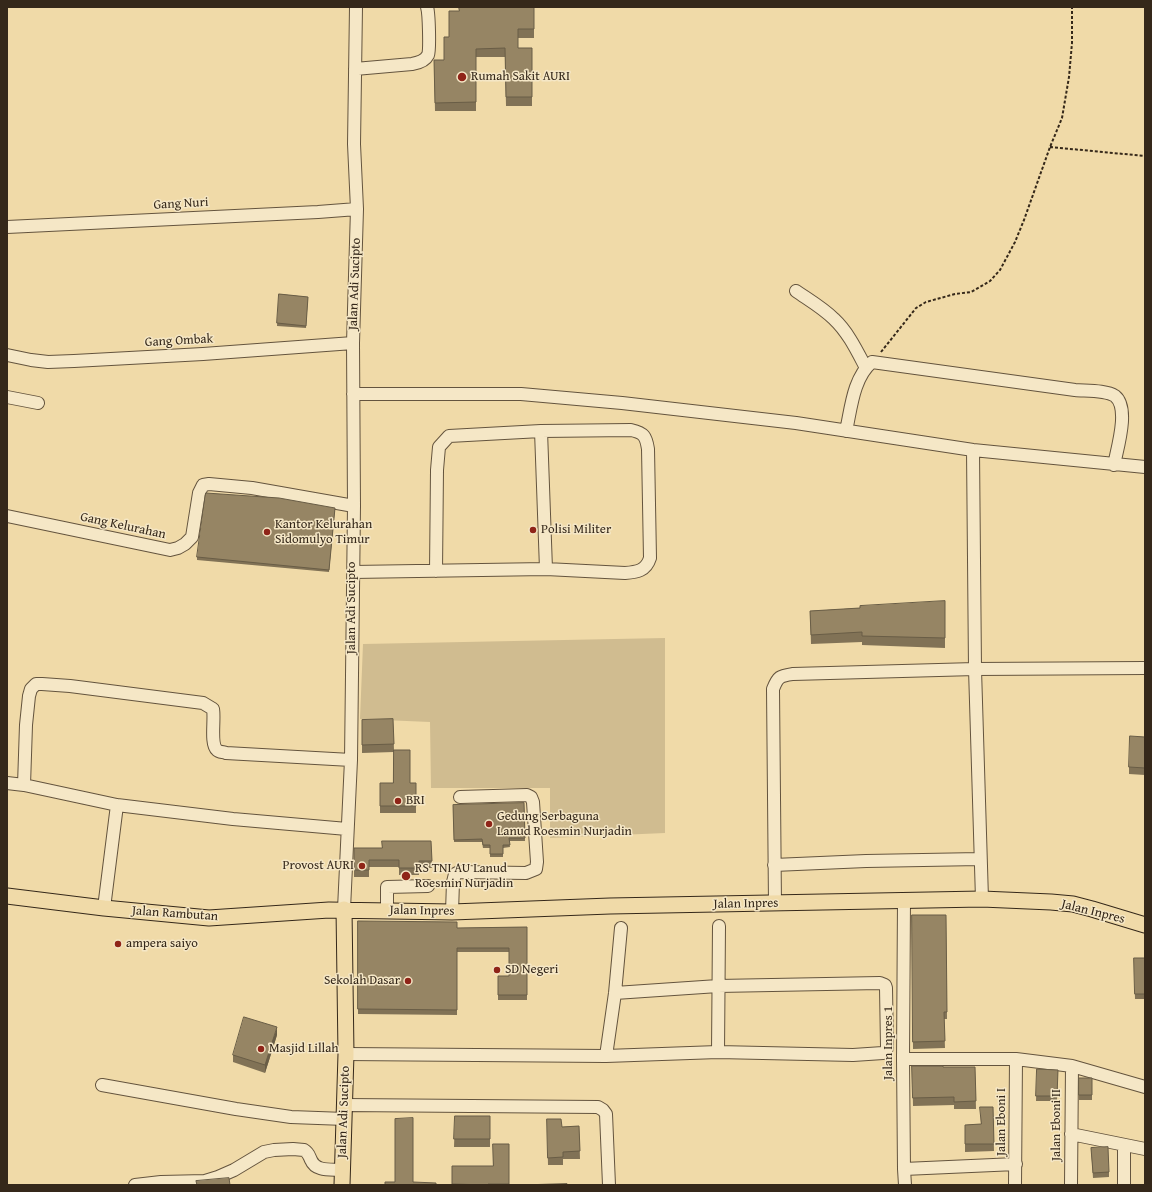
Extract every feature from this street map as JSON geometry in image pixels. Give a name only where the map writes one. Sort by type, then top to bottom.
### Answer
[{"type":"main road","name":"Jalan Rambutan","points":[[7,896],[104,908],[209,918],[344,909]]},
{"type":"main road","name":"Jalan Inpres","points":[[344,909],[452,912],[610,906],[982,899],[1073,904],[1145,926]]},
{"type":"main road","name":"Jalan Adi Sucipto","points":[[342,1185],[346,1054],[344,909]]},
{"type":"street","name":"Jalan Adi Sucipto","points":[[344,909],[351,760],[354,506],[353,344],[357,209],[354,144],[356,7]]},
{"type":"street","points":[[355,69],[412,64],[425,59],[429,54],[429,21],[427,7]]},
{"type":"street","name":"Gang Nuri","points":[[7,227],[357,209]]},
{"type":"street","points":[[796,291],[833,318],[842,327],[869,365],[1075,390],[1104,392],[1114,396],[1120,402],[1122,413],[1122,426],[1114,465]]},
{"type":"street","name":"Gang Ombak","points":[[7,355],[48,362],[204,354],[353,344]]},
{"type":"street","points":[[846,431],[855,390],[869,365]]},
{"type":"street","points":[[353,394],[520,394],[622,403],[782,421],[973,450],[1145,467]]},
{"type":"street","points":[[7,397],[38,403]]},
{"type":"street","points":[[353,572],[436,571],[546,569],[625,573],[638,572],[648,564],[650,558],[648,449],[647,440],[644,434],[631,430],[541,431],[449,436],[439,447],[437,470],[436,571]]},
{"type":"street","points":[[541,431],[546,569]]},
{"type":"street","points":[[973,450],[976,669],[982,899]]},
{"type":"street","name":"Gang Kelurahan","points":[[7,516],[170,550],[185,544],[192,537],[199,493],[204,485],[209,484],[252,488],[354,506]]},
{"type":"street","points":[[775,904],[773,689],[776,679],[793,674],[976,669],[1145,668]]},
{"type":"street","points":[[24,785],[26,725],[29,696],[31,689],[36,684],[70,686],[204,703],[212,709],[214,714],[213,743],[217,751],[226,753],[351,760]]},
{"type":"street","points":[[7,783],[24,785],[117,805],[233,819],[347,829]]},
{"type":"street","points":[[452,912],[453,882],[455,874],[459,872],[526,873],[536,869],[537,862],[533,802],[531,798],[527,795],[460,797]]},
{"type":"street","points":[[104,908],[117,805]]},
{"type":"street","points":[[774,865],[866,861],[980,859]]},
{"type":"street","points":[[387,910],[387,887],[428,886]]},
{"type":"street","name":"Jalan Inpres 1","points":[[904,900],[902,1059],[905,1185]]},
{"type":"street","points":[[718,1052],[719,926]]},
{"type":"street","points":[[606,1056],[615,993],[621,928]]},
{"type":"street","points":[[346,1054],[606,1056],[718,1052],[853,1055],[883,1053],[886,1051],[887,1047],[886,988],[884,985],[880,984],[718,986],[615,993]]},
{"type":"street","points":[[902,1059],[1016,1059],[1072,1066],[1145,1086]]},
{"type":"street","name":"Jalan Eboni I","points":[[1015,1185],[1016,1059]]},
{"type":"street","name":"Jalan Eboni II","points":[[1071,1185],[1072,1066]]},
{"type":"street","points":[[102,1085],[236,1109],[292,1117],[345,1112],[598,1106],[606,1114],[609,1185]]},
{"type":"street","points":[[1071,1134],[1145,1149]]},
{"type":"street","points":[[1124,1145],[1124,1185]]},
{"type":"street","points":[[135,1185],[161,1182],[205,1181],[234,1170],[264,1152],[293,1148],[307,1151],[316,1167],[321,1169],[342,1170]]},
{"type":"street","points":[[904,1170],[1016,1164]]},
{"type":"path","points":[[869,365],[916,308],[926,302],[955,294],[971,292],[990,281],[1000,270],[1015,242],[1024,220],[1062,118],[1070,77],[1072,7]]},
{"type":"path","points":[[1050,147],[1145,156]]},
{"type":"shaded area","points":[[665,638],[665,833],[550,838],[550,788],[431,788],[430,722],[360,719],[363,644]]},
{"type":"building","points":[[459,7],[534,7],[534,29],[518,29],[518,48],[532,48],[532,97],[506,97],[505,48],[476,49],[476,102],[435,103],[434,60],[444,60],[444,37],[449,37],[449,11],[459,11]]},
{"type":"building","points":[[279,294],[308,297],[306,326],[277,323]]},
{"type":"building","name":"Kantor Kelurahan Sidomulyo Timur","points":[[206,493],[279,498],[335,508],[329,570],[197,557]]},
{"type":"building","points":[[945,601],[945,638],[862,636],[862,632],[811,635],[810,611],[860,608],[860,606]]},
{"type":"building","points":[[393,719],[394,744],[362,745],[362,720]]},
{"type":"building","points":[[1130,736],[1145,737],[1145,768],[1129,767]]},
{"type":"building","points":[[394,750],[410,750],[410,783],[416,783],[416,806],[380,806],[380,783],[393,783]]},
{"type":"building","name":"Gedung Serbaguna Lanud Roesmin Nurjadin","points":[[524,803],[525,838],[509,838],[510,845],[503,845],[503,854],[490,854],[490,845],[483,845],[482,839],[454,840],[453,805]]},
{"type":"building","points":[[382,841],[431,841],[432,861],[419,861],[419,868],[399,868],[399,860],[369,860],[369,870],[354,870],[354,848],[382,848]]},
{"type":"building","points":[[912,915],[946,915],[947,1012],[944,1012],[945,1041],[913,1042]]},
{"type":"building","name":"Sekolah Dasar","points":[[358,921],[457,922],[457,928],[527,927],[527,995],[498,995],[498,976],[509,976],[509,948],[457,948],[457,1010],[358,1009]]},
{"type":"building","points":[[1134,958],[1145,958],[1145,994],[1135,994]]},
{"type":"building","points":[[244,1017],[277,1027],[265,1065],[233,1055]]},
{"type":"building","points":[[912,1066],[975,1067],[976,1101],[954,1102],[954,1097],[913,1098]]},
{"type":"building","points":[[1037,1069],[1058,1070],[1057,1096],[1036,1096]]},
{"type":"building","points":[[1079,1078],[1092,1078],[1092,1095],[1079,1095]]},
{"type":"building","points":[[980,1107],[993,1107],[994,1144],[965,1144],[965,1125],[981,1124]]},
{"type":"building","points":[[455,1116],[490,1116],[490,1139],[454,1139]]},
{"type":"building","points":[[413,1118],[413,1182],[436,1183],[436,1185],[385,1185],[385,1182],[395,1182],[395,1119]]},
{"type":"building","points":[[547,1119],[561,1119],[562,1127],[579,1126],[580,1151],[563,1152],[563,1157],[548,1158]]},
{"type":"building","points":[[493,1144],[509,1144],[509,1184],[452,1184],[452,1166],[493,1166]]},
{"type":"building","points":[[1108,1147],[1109,1172],[1093,1173],[1091,1148]]},
{"type":"building","points":[[229,1178],[230,1185],[197,1185],[196,1181]]},
{"type":"building","points":[[567,1184],[567,1185],[522,1185]]},
{"type":"place","name":"Rumah Sakit AURI","points":[[462,77]]},
{"type":"place","name":"Polisi Militer","points":[[533,530]]},
{"type":"place","name":"Kantor Kelurahan Sidomulyo Timur","points":[[267,532]]},
{"type":"place","name":"BRI","points":[[398,801]]},
{"type":"place","name":"Gedung Serbaguna Lanud Roesmin Nurjadin","points":[[489,824]]},
{"type":"place","name":"Provost AURI","points":[[362,866]]},
{"type":"place","name":"RS TNI AU Lanud Roesmin Nurjadin","points":[[406,876]]},
{"type":"place","name":"ampera saiyo","points":[[118,944]]},
{"type":"place","name":"SD Negeri","points":[[497,970]]},
{"type":"place","name":"Sekolah Dasar","points":[[408,981]]},
{"type":"place","name":"Masjid Lillah","points":[[261,1049]]}]
